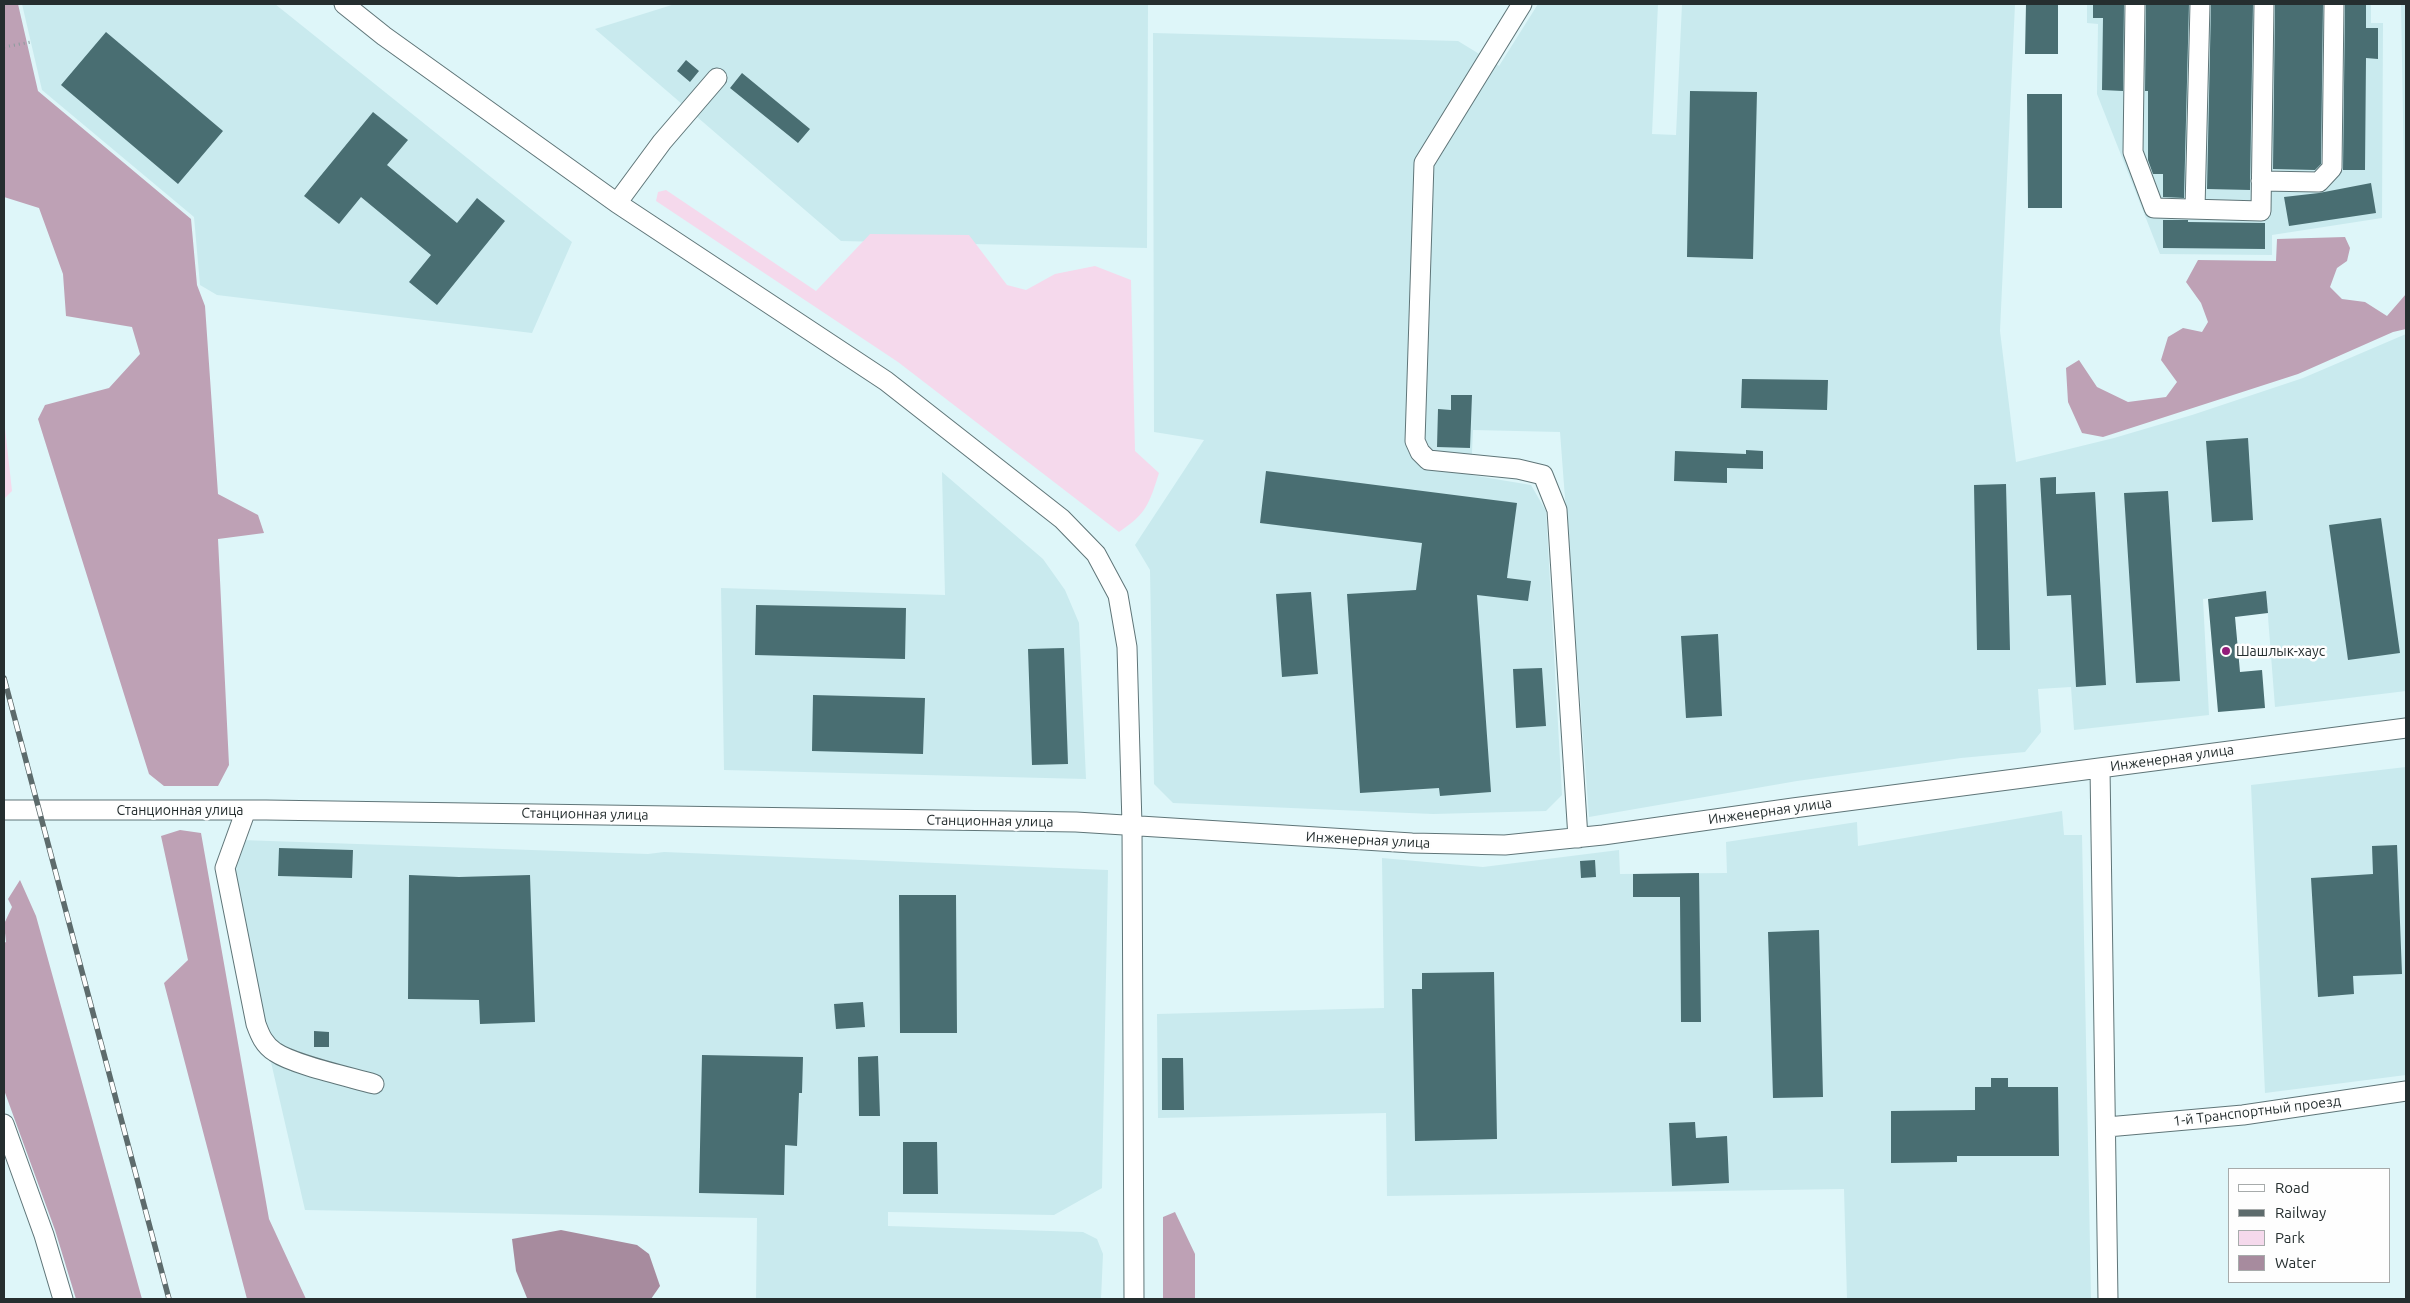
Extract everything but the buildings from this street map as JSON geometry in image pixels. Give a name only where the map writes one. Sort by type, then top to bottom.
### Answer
[{"type":"street","points":[[344,4],[384,36],[617,203],[886,381],[1062,519],[1096,554],[1118,595],[1127,647],[1132,826],[1134,1299]]},
{"type":"street","points":[[1522,4],[1424,163],[1415,441],[1420,452],[1428,460],[1518,469],[1543,475],[1557,510],[1578,838]]},
{"type":"street","points":[[2135,4],[2133,152],[2154,208],[2261,211],[2264,4]]},
{"type":"street","points":[[2195,209],[2200,4]]},
{"type":"street","points":[[2262,181],[2319,182],[2332,168],[2334,4]]},
{"type":"street","points":[[617,203],[662,142],[717,78]]},
{"type":"street","name":"Инженерная улица","points":[[1132,826],[1412,843],[1505,845],[1578,838],[2406,728]]},
{"type":"street","points":[[2100,768],[2107,1127],[2108,1299]]},
{"type":"street","name":"Станционная улица","points":[[4,810],[246,810],[702,816],[1076,822],[1132,826]]},
{"type":"street","points":[[246,810],[225,868],[256,1024],[263,1040],[275,1052],[293,1060],[374,1084]]},
{"type":"street","name":"1-й Транспортный проезд","points":[[2107,1127],[2243,1115],[2406,1091]]},
{"type":"street","points":[[4,1124],[44,1235],[63,1299]]},
{"type":"path","points":[[4,47],[31,42]]},
{"type":"shaded area","points":[[4,4],[18,4],[38,91],[191,219],[197,285],[205,306],[218,494],[258,515],[264,533],[218,539],[229,765],[218,786],[164,786],[149,774],[38,419],[45,405],[109,388],[140,354],[132,327],[66,316],[63,274],[39,208],[4,197]]},
{"type":"shaded area","points":[[22,4],[275,4],[572,242],[532,333],[217,295],[200,285],[194,217],[42,90]]},
{"type":"shaded area","points":[[675,4],[1148,4],[1147,248],[841,241],[595,29]]},
{"type":"shaded area","points":[[1538,4],[1658,4],[1652,134],[1676,135],[1682,4],[2015,4],[2000,331],[2016,462],[2114,438],[2192,415],[2303,378],[2406,334],[2406,691],[2275,707],[2266,591],[2203,599],[2209,715],[2074,730],[2071,687],[2038,689],[2041,732],[2025,752],[1961,758],[1797,781],[1589,817],[1560,432],[1473,430],[1471,475],[1531,485],[1546,511],[1562,795],[1546,811],[1433,814],[1173,803],[1154,784],[1150,570],[1135,545],[1204,440],[1154,432],[1153,33],[1458,41],[1499,66]]},
{"type":"shaded area","points":[[2087,4],[2371,4],[2371,23],[2383,23],[2382,218],[2272,235],[2272,255],[2160,254],[2097,94],[2098,24],[2087,23]]},
{"type":"shaded area","points":[[2401,4],[2406,4],[2405,227]]},
{"type":"shaded area","points":[[2345,237],[2350,248],[2347,261],[2337,268],[2330,287],[2342,299],[2365,302],[2387,316],[2406,294],[2406,329],[2393,332],[2298,374],[2103,437],[2082,433],[2068,402],[2066,368],[2079,360],[2097,387],[2128,402],[2166,397],[2177,382],[2161,360],[2168,337],[2183,328],[2202,332],[2208,322],[2201,303],[2186,282],[2198,260],[2276,261],[2277,239]]},
{"type":"shaded area","points":[[942,472],[1043,559],[1065,590],[1079,623],[1086,779],[724,770],[721,588],[945,595]]},
{"type":"shaded area","points":[[2406,767],[2406,1075],[2265,1093],[2251,785]]},
{"type":"shaded area","points":[[2062,811],[2064,835],[2082,835],[2091,1299],[1847,1299],[1844,1189],[1387,1196],[1386,1113],[1158,1118],[1157,1014],[1384,1008],[1382,858],[1483,867],[1619,850],[1620,874],[1727,873],[1726,842],[1857,822],[1858,846]]},
{"type":"shaded area","points":[[180,830],[201,833],[269,1219],[306,1299],[247,1299],[164,983],[188,960],[161,836]]},
{"type":"shaded area","points":[[241,840],[648,854],[664,852],[1108,870],[1102,1188],[1054,1215],[888,1212],[888,1226],[1083,1232],[1097,1239],[1103,1254],[1101,1299],[756,1299],[757,1218],[305,1210],[262,1023],[232,867]]},
{"type":"shaded area","points":[[20,880],[36,916],[142,1299],[76,1299],[55,1230],[4,1090],[4,943],[6,942],[4,924],[12,907],[8,899]]},
{"type":"shaded area","points":[[1175,1212],[1195,1254],[1195,1299],[1163,1299],[1163,1217]]},
{"type":"green space","points":[[666,190],[816,291],[870,234],[969,235],[1007,285],[1026,290],[1055,274],[1095,266],[1131,280],[1135,451],[1159,473],[1146,507],[1136,519],[1119,532],[898,362],[656,201],[658,192]]},
{"type":"green space","points":[[4,419],[12,491],[4,499]]},
{"type":"water","points":[[561,1230],[637,1245],[649,1254],[660,1286],[651,1299],[527,1298],[516,1271],[512,1239]]},
{"type":"railway","points":[[4,678],[169,1299]]},
{"type":"place","name":"Шашлык-хаус","points":[[2226,651]]}]
